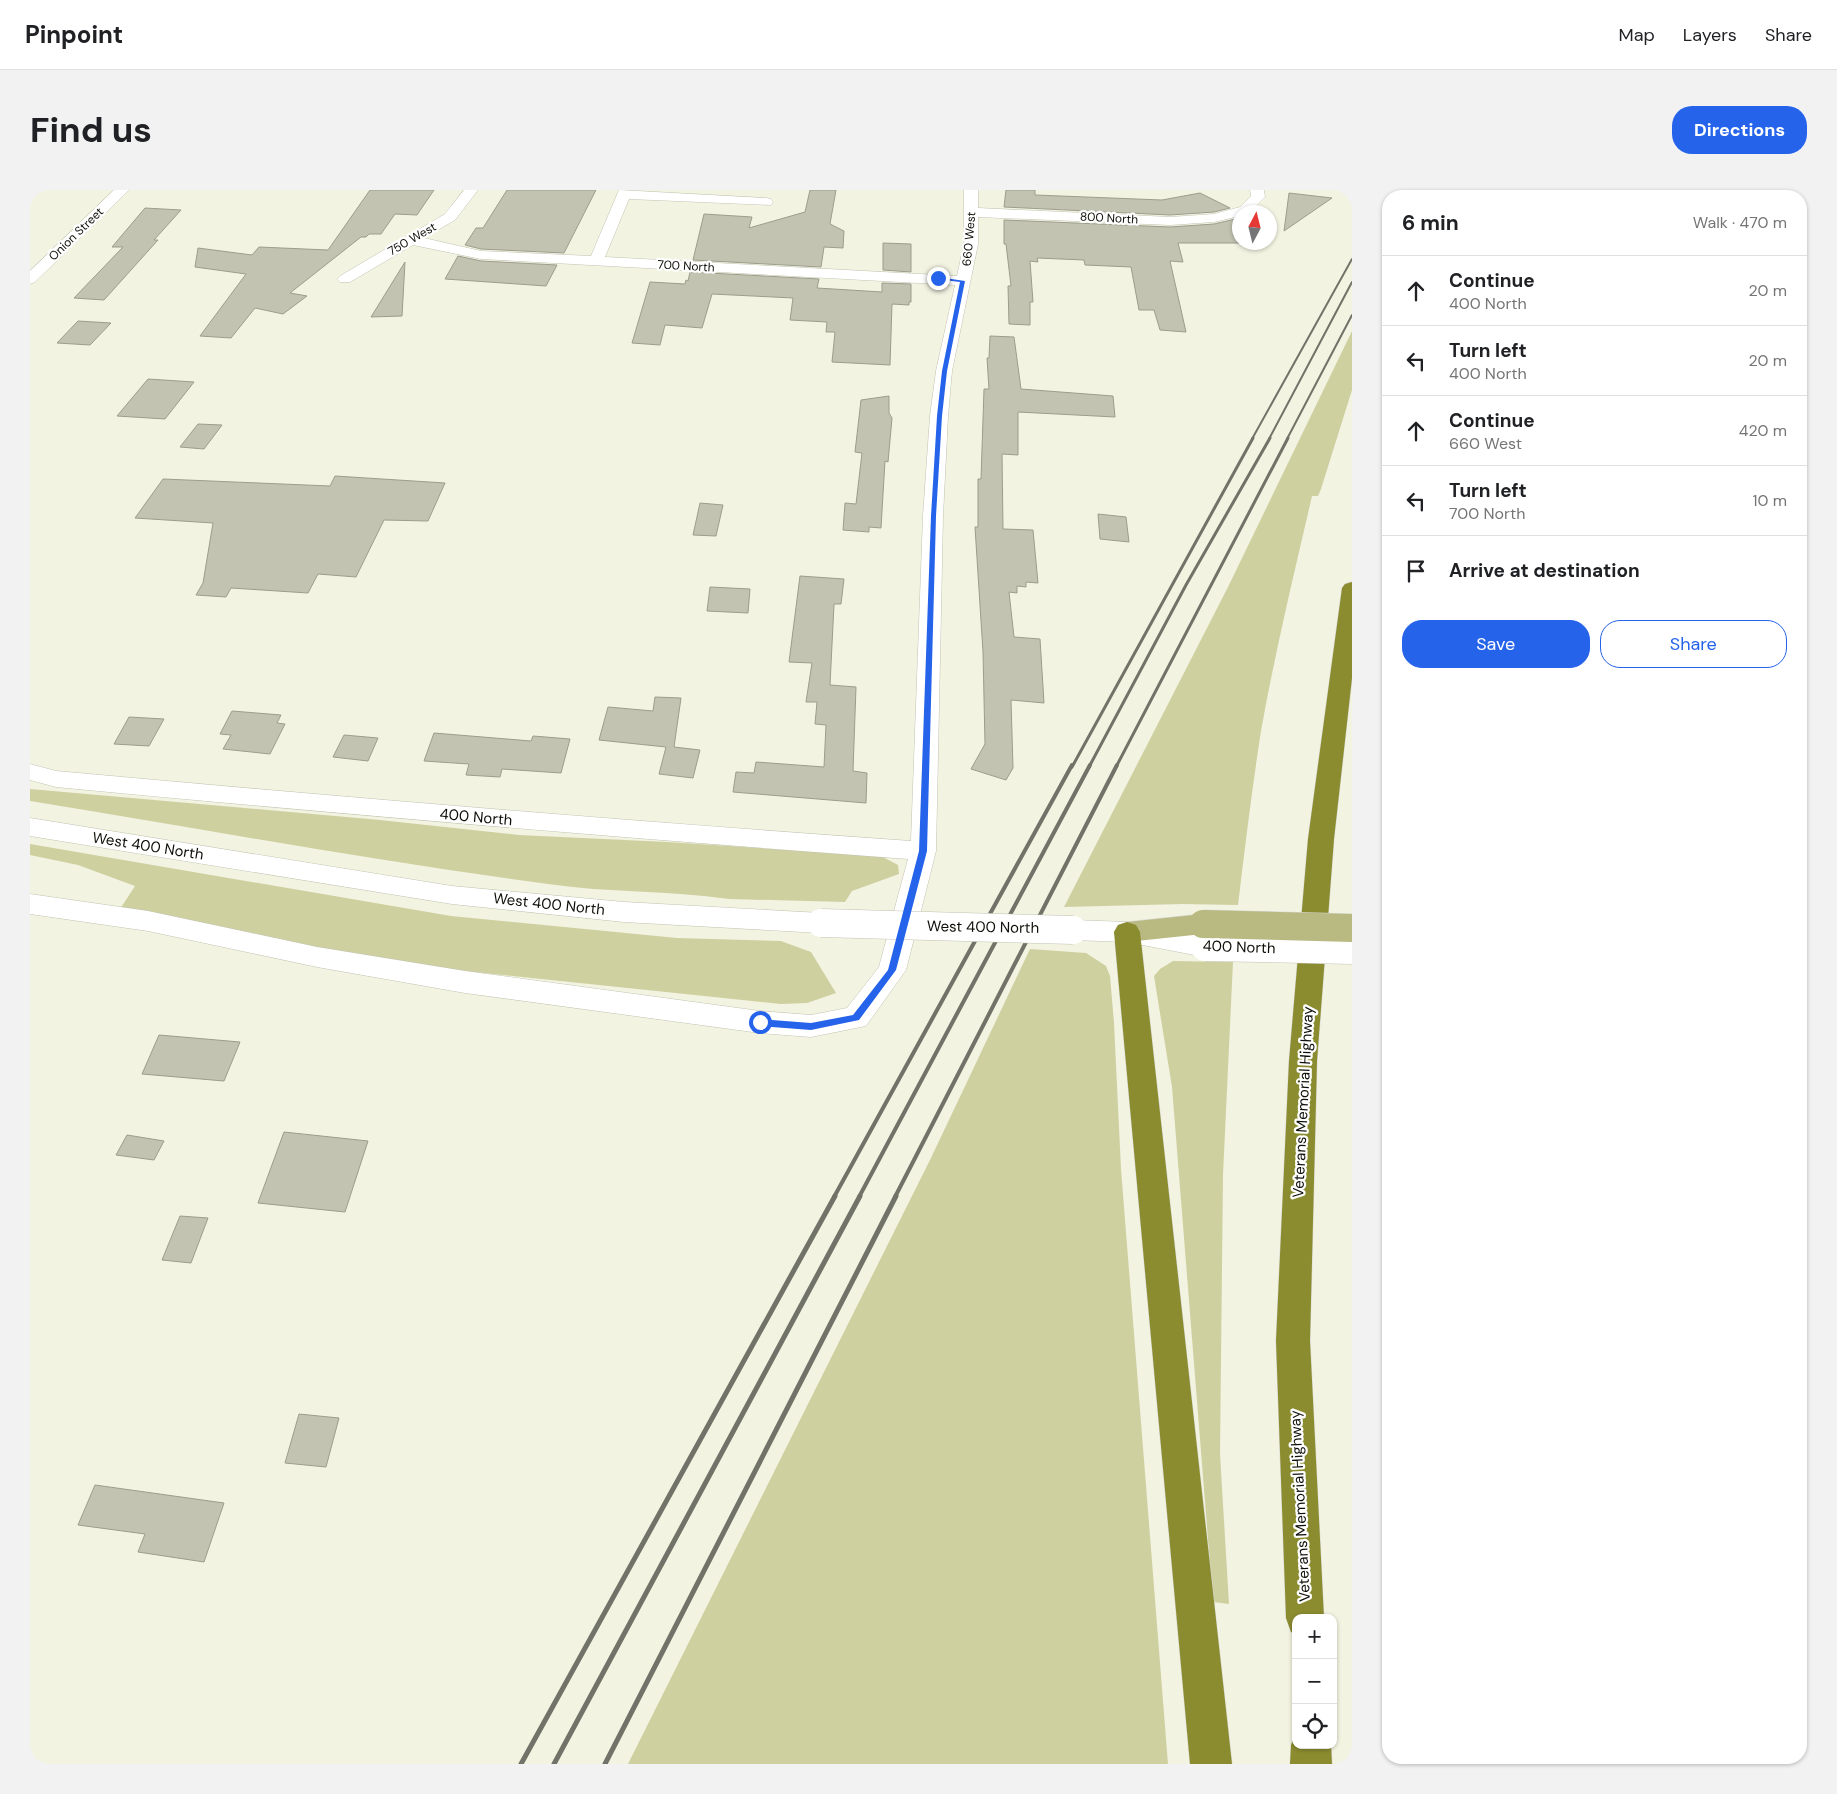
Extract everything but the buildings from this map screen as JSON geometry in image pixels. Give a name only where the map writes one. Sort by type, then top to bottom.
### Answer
[{"type":"highway","name":"Veterans Memorial Highway","points":[[1305,1614],[1293,1341],[1303,1061],[1321,839],[1352,588]]},
{"type":"highway","points":[[1127,932],[1210,1764]]},
{"type":"highway","points":[[1311,1749],[1311,1764]]},
{"type":"main road","name":"400 North","points":[[1204,935],[1352,928]]},
{"type":"street","name":"Onion Street","points":[[30,279],[122,190]]},
{"type":"street","name":"750 West","points":[[346,279],[450,217],[471,190]]},
{"type":"street","name":"660 West","points":[[30,904],[148,921],[317,957],[465,982],[760,1022],[811,1026],[856,1018],[892,970],[923,851],[933,535],[939,416],[944,371],[971,244],[971,190]]},
{"type":"street","name":"800 North","points":[[972,212],[1170,221],[1214,218],[1245,210],[1258,197],[1257,190]]},
{"type":"street","points":[[596,262],[625,192],[766,202]]},
{"type":"street","name":"700 North","points":[[411,240],[481,255],[963,281]]},
{"type":"street","name":"400 North","points":[[30,772],[56,779],[252,797],[570,825],[923,851]]},
{"type":"street","name":"West 400 North","points":[[30,826],[452,895],[624,912],[821,923],[1073,930]]},
{"type":"street","name":"400 North","points":[[1073,930],[1204,935],[1352,950]]},
{"type":"green space","points":[[1352,331],[1352,390],[1321,489],[1318,496],[1312,496],[1266,701],[1238,905],[1183,904],[1064,907],[1228,587]]},
{"type":"green space","points":[[30,789],[380,820],[519,835],[667,842],[881,856],[898,865],[899,874],[852,891],[845,902],[729,899],[684,894],[571,887],[353,855],[30,801]]},
{"type":"green space","points":[[30,844],[451,916],[677,938],[781,941],[811,952],[836,993],[807,1003],[781,1004],[427,967],[230,931],[120,909],[135,886],[78,865],[30,855]]},
{"type":"green space","points":[[1030,949],[1086,953],[1106,966],[1110,976],[1121,1169],[1168,1764],[628,1764],[930,1160]]},
{"type":"green space","points":[[1173,961],[1233,962],[1223,1175],[1220,1454],[1229,1604],[1213,1602],[1172,1087],[1154,976],[1160,969]]},
{"type":"railway","points":[[1252,439],[1352,259]]},
{"type":"railway","points":[[1269,439],[1352,282]]},
{"type":"railway","points":[[1287,439],[1352,315]]},
{"type":"railway","points":[[1072,767],[1253,438]]},
{"type":"railway","points":[[1089,767],[1186,585],[1270,438]]},
{"type":"railway","points":[[1116,767],[1288,438]]},
{"type":"railway","points":[[834,1197],[1072,765]]},
{"type":"railway","points":[[859,1197],[1090,765]]},
{"type":"railway","points":[[895,1197],[1117,765]]},
{"type":"railway","points":[[521,1764],[835,1196]]},
{"type":"railway","points":[[554,1764],[860,1196]]},
{"type":"railway","points":[[605,1764],[896,1196]]},
{"type":"route","points":[[760,1022],[811,1026],[856,1018],[892,970],[923,851],[933,516],[939,416],[944,371],[963,281],[938,278]]}]
